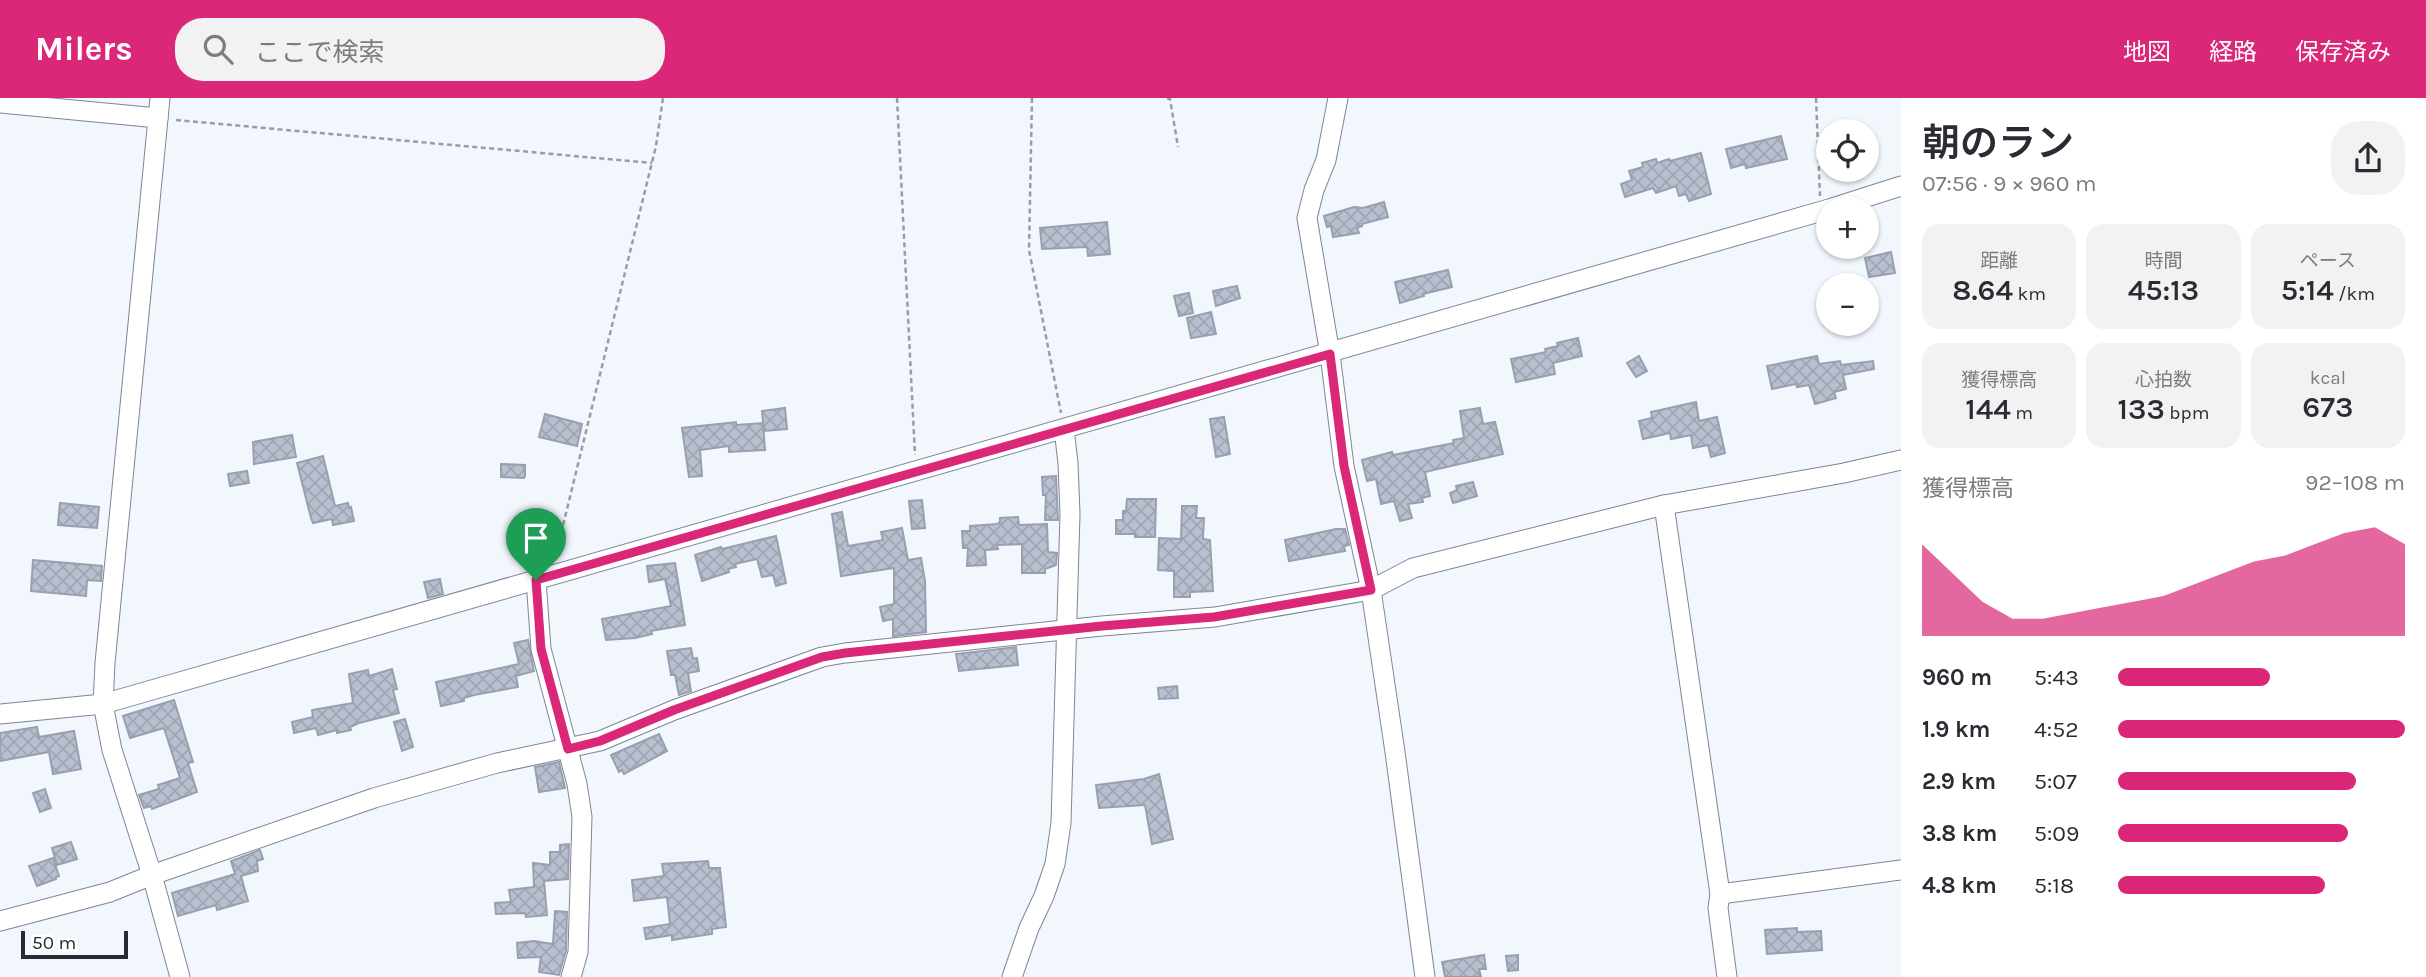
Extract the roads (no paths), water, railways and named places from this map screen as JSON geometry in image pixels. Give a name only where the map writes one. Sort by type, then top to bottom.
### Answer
[{"type":"street","points":[[160,98],[128,411],[103,705],[112,750],[152,875],[180,977]]},
{"type":"street","points":[[1338,98],[1326,160],[1307,218],[1330,354],[1344,466],[1371,590],[1425,977]]},
{"type":"street","points":[[0,103],[158,118]]},
{"type":"street","points":[[1872,196],[1901,187]]},
{"type":"street","points":[[0,714],[103,705],[1816,213]]},
{"type":"street","points":[[1012,977],[1029,928],[1044,896],[1059,843],[1064,774],[1070,514],[1064,429]]},
{"type":"street","points":[[0,921],[110,892],[374,798],[497,763],[600,741],[674,710],[822,657],[1214,617],[1371,590],[1413,568],[1664,505],[1844,473],[1901,460]]},
{"type":"street","points":[[1664,505],[1720,894],[1718,908],[1727,977]]},
{"type":"street","points":[[544,578],[541,649],[580,806],[582,848],[578,952],[571,977]]},
{"type":"street","points":[[1720,894],[1901,870]]}]
